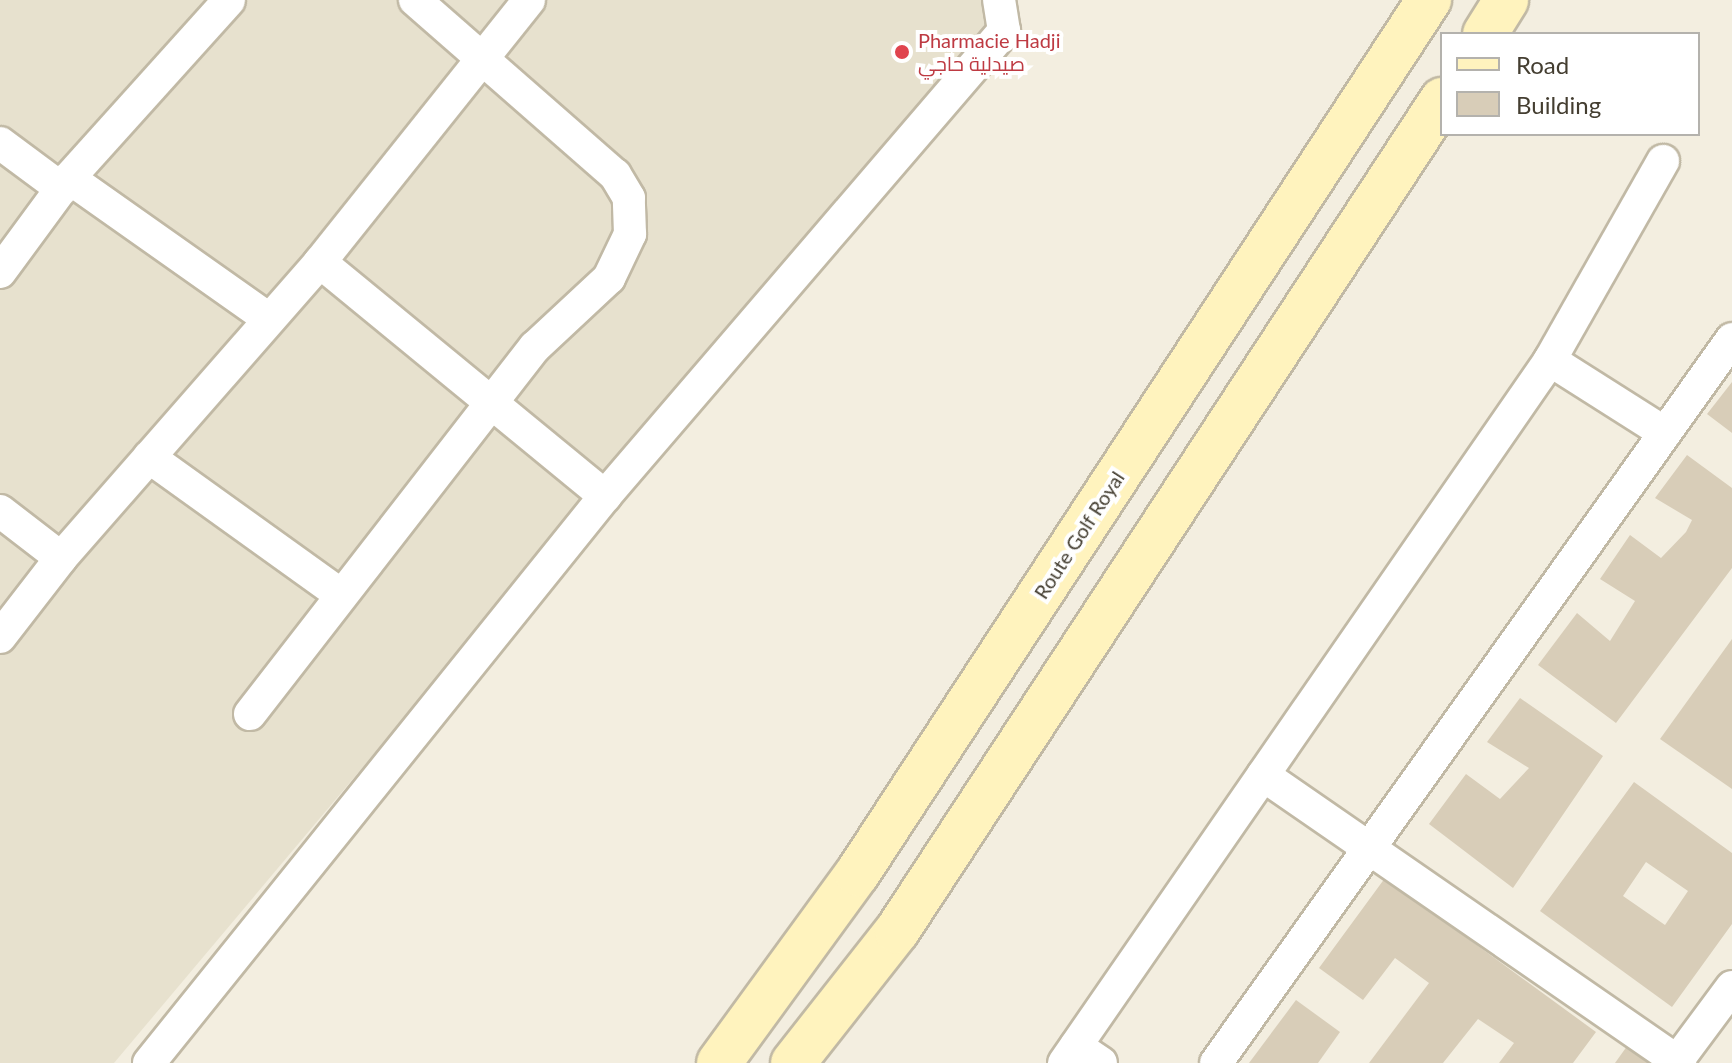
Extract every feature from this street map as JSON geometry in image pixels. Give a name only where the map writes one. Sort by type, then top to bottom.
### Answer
[{"type":"street","points":[[0,272],[66,184],[229,0]]},
{"type":"street","points":[[250,714],[495,403],[535,347],[609,278],[630,234],[629,198],[615,175],[415,0]]},
{"type":"street","points":[[0,637],[61,558],[320,262],[529,0]]},
{"type":"street","points":[[149,1063],[605,496],[1004,31],[999,0]]},
{"type":"street","name":"Route Golf Royal","points":[[719,1063],[857,874],[1429,0]]},
{"type":"street","points":[[1486,32],[1506,0]]},
{"type":"street","points":[[793,1063],[897,931],[1440,103]]},
{"type":"street","points":[[0,143],[269,319]]},
{"type":"street","points":[[1080,1057],[1263,775],[1550,360],[1663,161]]},
{"type":"street","points":[[320,262],[605,496]]},
{"type":"street","points":[[1216,1063],[1732,339]]},
{"type":"street","points":[[1550,360],[1665,433]]},
{"type":"street","points":[[149,457],[341,595]]},
{"type":"street","points":[[0,511],[61,558]]},
{"type":"street","points":[[1263,775],[1679,1062],[1732,987]]},
{"type":"shaded area","points":[[0,0],[1008,0],[114,1063],[0,1063]]},
{"type":"building","points":[[1732,382],[1732,433],[1707,414]]},
{"type":"building","points":[[1687,455],[1732,488],[1732,568],[1616,723],[1538,665],[1577,613],[1610,641],[1635,601],[1600,579],[1630,535],[1661,558],[1686,532],[1692,520],[1655,498]]},
{"type":"building","points":[[1732,639],[1732,789],[1660,739]]},
{"type":"building","points":[[1520,698],[1603,756],[1513,888],[1429,824],[1466,774],[1500,799],[1529,768],[1487,742]]},
{"type":"building","points":[[1634,782],[1732,853],[1732,924],[1672,1007],[1540,911]],"holes":[[[1646,862],[1688,891],[1665,925],[1623,896]]]},
{"type":"building","points":[[1385,878],[1596,1032],[1573,1063],[1499,1063],[1514,1043],[1478,1019],[1443,1063],[1369,1063],[1429,983],[1395,958],[1363,1000],[1319,968]]},
{"type":"building","points":[[1296,1000],[1340,1032],[1318,1063],[1249,1063]]},
{"type":"building","points":[[1630,1042],[1660,1063],[1615,1063]]},
{"type":"place","name":"Pharmacie Hadji صيدلية حاجي","points":[[902,52]]}]
